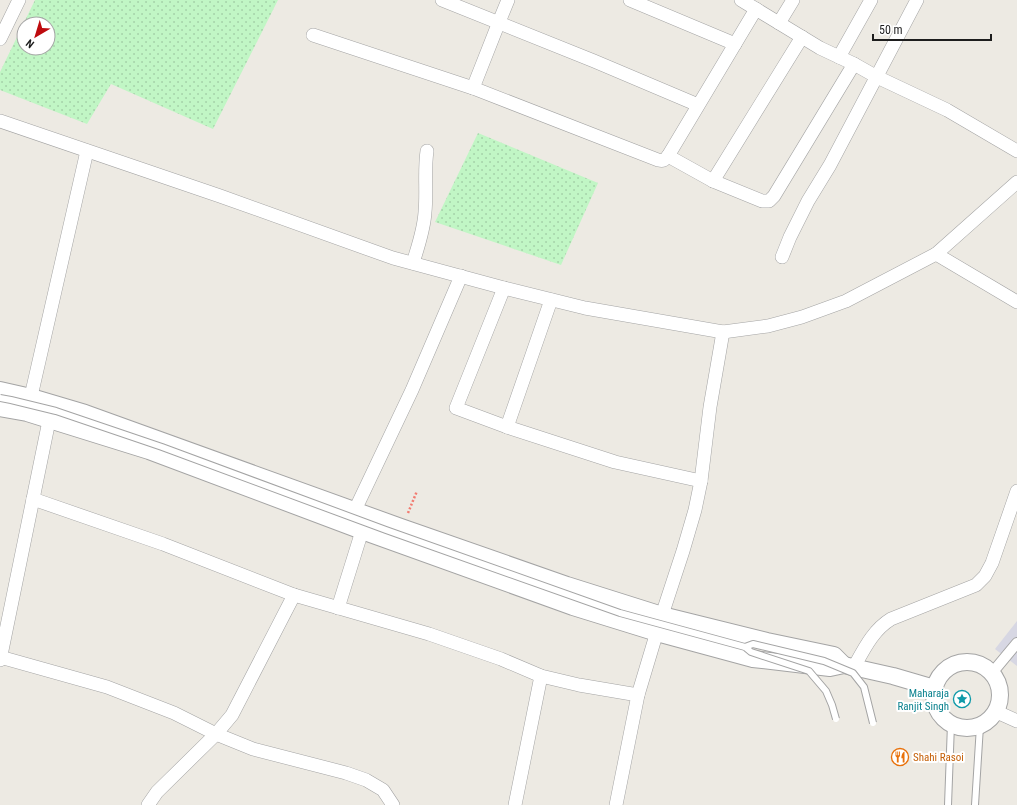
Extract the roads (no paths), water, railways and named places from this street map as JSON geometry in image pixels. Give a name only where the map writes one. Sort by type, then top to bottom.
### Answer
[{"type":"street","points":[[0,39],[19,0]]},
{"type":"street","points":[[442,0],[594,60],[698,105]]},
{"type":"street","points":[[473,88],[508,0]]},
{"type":"street","points":[[630,0],[735,44]]},
{"type":"street","points":[[741,0],[820,48],[947,110],[1017,151]]},
{"type":"street","points":[[779,23],[793,0]]},
{"type":"street","points":[[839,57],[871,0]]},
{"type":"street","points":[[782,257],[790,236],[808,201],[830,165],[917,0]]},
{"type":"street","points":[[313,35],[473,88],[662,161],[668,156],[756,9]]},
{"type":"street","points":[[713,181],[802,37]]},
{"type":"street","points":[[668,156],[713,181],[762,202],[769,201],[774,196],[854,64]]},
{"type":"street","points":[[0,121],[220,196],[393,258],[585,308],[722,332],[768,326],[802,317],[846,301],[936,254],[1017,182]]},
{"type":"street","points":[[27,413],[87,151]]},
{"type":"street","points":[[413,263],[424,220],[427,151]]},
{"type":"street","points":[[936,254],[1017,302]]},
{"type":"street","points":[[355,510],[412,390],[461,276]]},
{"type":"street","points":[[504,288],[456,408],[507,427],[615,462],[701,481]]},
{"type":"street","points":[[507,427],[551,300]]},
{"type":"street","points":[[616,805],[638,695],[695,510],[701,481],[710,407],[722,332]]},
{"type":"street","points":[[0,390],[53,403],[85,413],[567,585],[662,615],[834,656],[849,666]]},
{"type":"street","points":[[53,403],[0,658],[107,687],[174,713],[216,734],[253,749],[346,773],[366,780],[383,790],[393,805]]},
{"type":"street","points":[[0,408],[27,413],[149,451],[362,532],[573,607],[657,633],[753,659],[830,668],[849,666],[893,676],[934,688]]},
{"type":"street","points":[[849,666],[874,633],[891,619],[976,585],[985,576],[992,563],[1017,491]]},
{"type":"street","points":[[33,499],[163,544],[294,595],[429,634],[501,658],[542,676],[638,695]]},
{"type":"street","points":[[338,608],[362,532]]},
{"type":"street","points":[[148,805],[156,792],[216,734],[232,715],[294,595]]},
{"type":"street","points":[[992,673],[1017,643]]},
{"type":"street","points":[[974,662],[984,666],[998,681],[1001,691],[1000,702],[996,712],[990,720],[980,726],[966,729],[951,724],[943,718],[937,709],[934,699],[934,688],[938,678],[944,670],[954,664],[974,662]]},
{"type":"street","points":[[515,805],[542,676]]},
{"type":"street","points":[[996,712],[1017,721]]},
{"type":"lane","points":[[0,398],[56,411],[162,447],[386,530],[620,613],[745,647],[751,652],[809,670],[826,691],[836,719]]},
{"type":"lane","points":[[745,647],[753,644],[775,649],[824,661],[853,673],[864,687],[873,723]]},
{"type":"lane","points":[[948,805],[951,724]]},
{"type":"lane","points":[[975,805],[980,726]]},
{"type":"place","name":"Maharaja Ranjit Singh","points":[[962,699]]},
{"type":"place","name":"Shahi Rasoi","points":[[900,757]]}]
